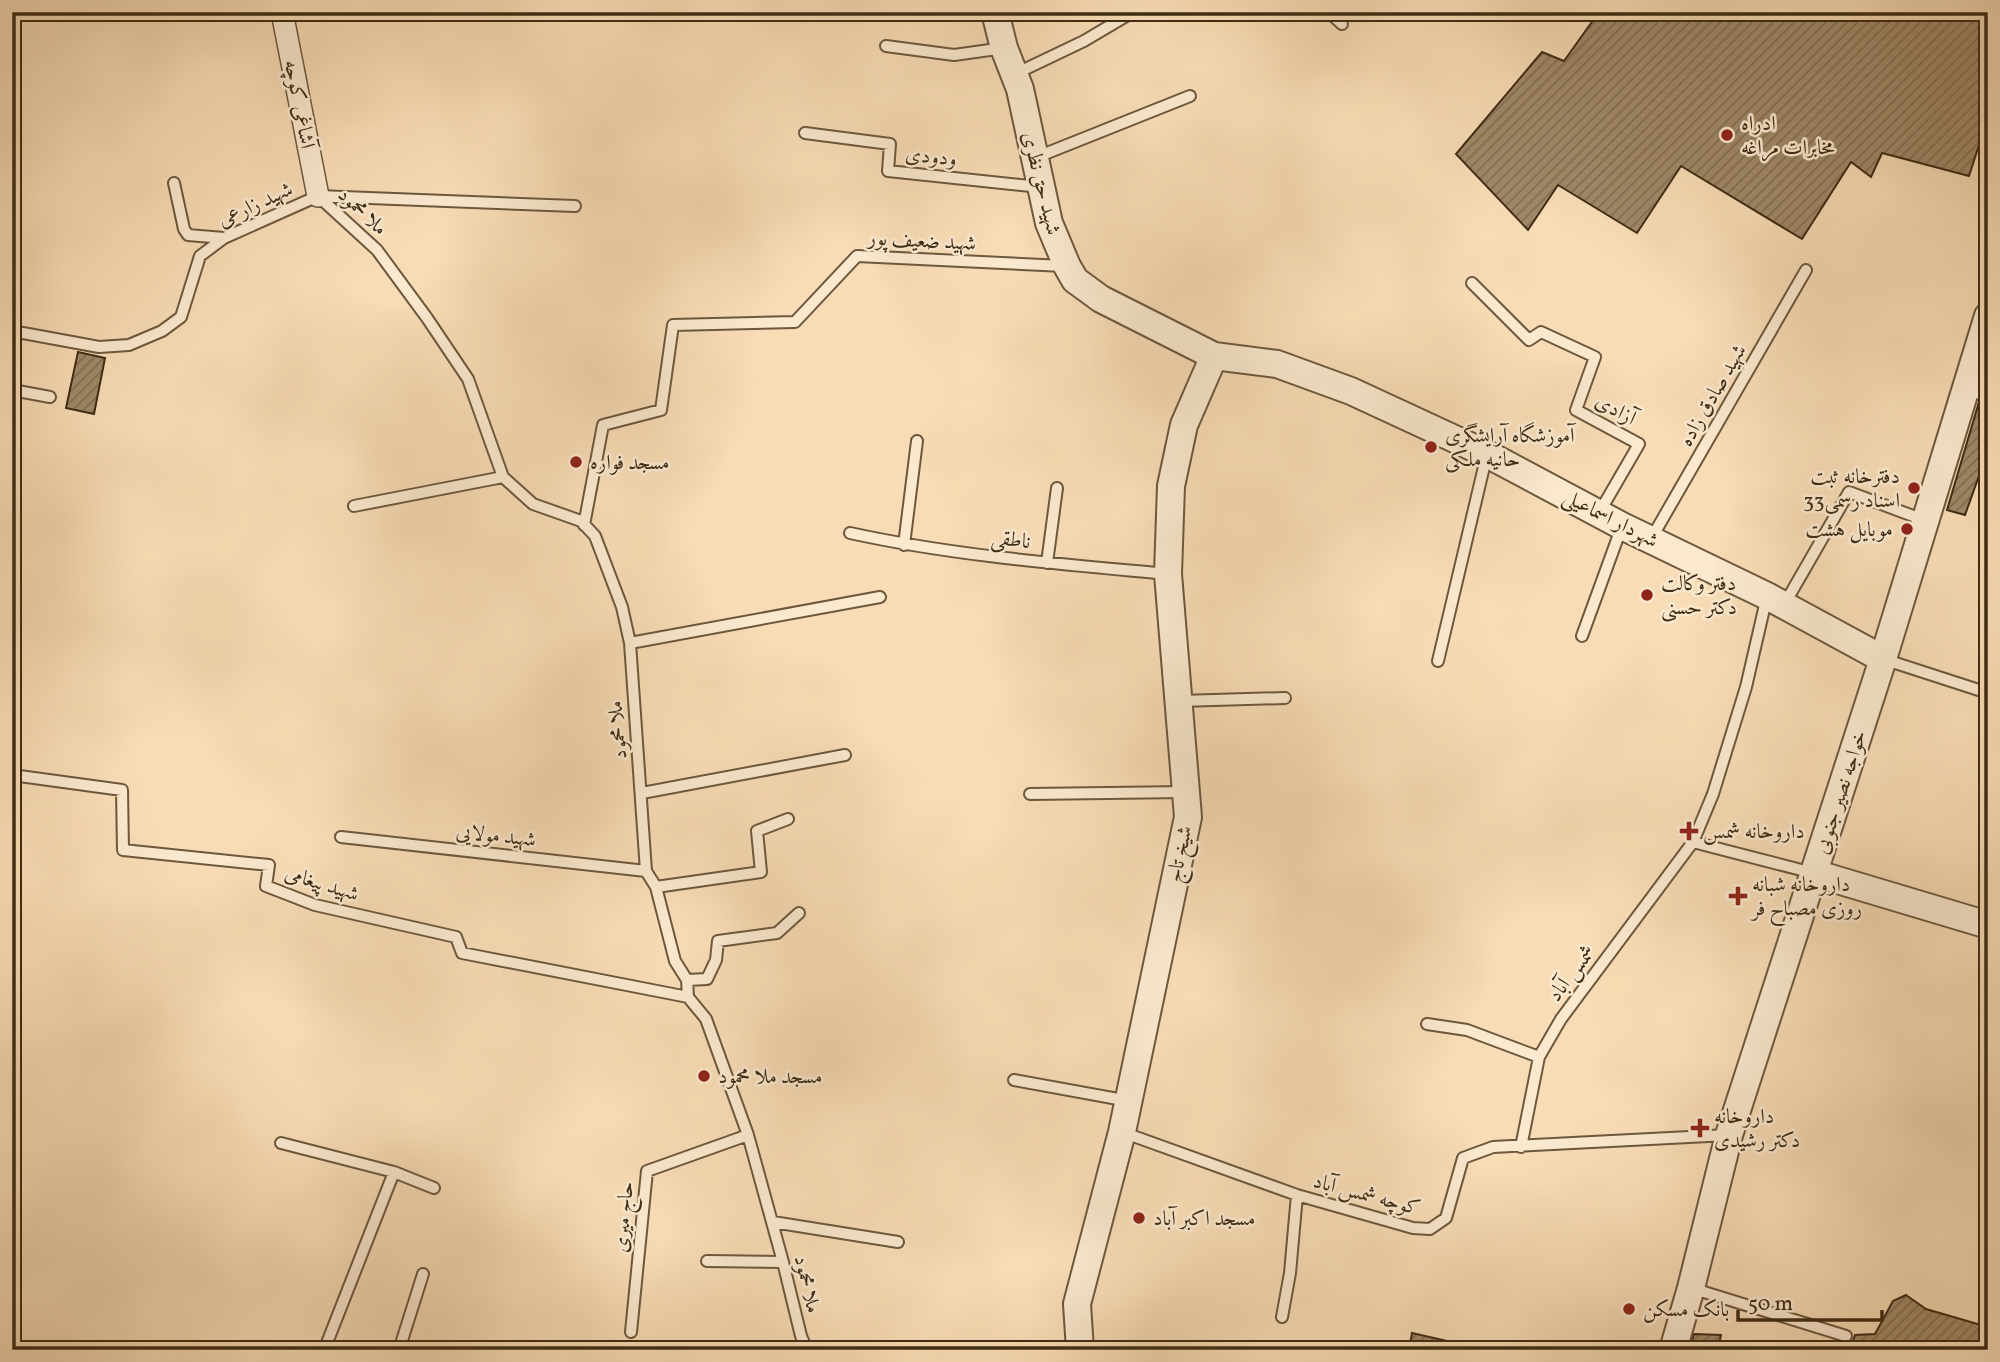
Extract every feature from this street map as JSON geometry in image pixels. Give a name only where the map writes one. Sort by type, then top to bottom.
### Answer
[{"type":"street","name":"آشاغی کوچه","points":[[282,12],[318,196]]},
{"type":"street","name":"شهید حق نظری","points":[[995,12],[1004,48],[1015,74],[1049,223],[1075,280],[1101,299],[1214,356]]},
{"type":"street","name":"خواجه نصیر جنوبی","points":[[1673,1350],[1729,1135],[1883,659],[1924,520],[1977,393],[1988,316]]},
{"type":"street","name":"شهردار اسماعیلی","points":[[1214,356],[1277,364],[1351,391],[1487,454],[1622,526],[1776,600],[1883,659]]},
{"type":"street","name":"شیخ تاج","points":[[1080,1350],[1077,1304],[1122,1132],[1188,817],[1168,573],[1171,486],[1184,425],[1214,356]]},
{"type":"street","points":[[1814,873],[1988,925]]},
{"type":"lane","points":[[1015,74],[1084,41],[1133,12]]},
{"type":"lane","points":[[1329,12],[1342,24]]},
{"type":"lane","points":[[886,46],[954,55],[1004,48]]},
{"type":"lane","points":[[1034,159],[1190,96]]},
{"type":"lane","name":"ودودی","points":[[805,133],[890,144],[888,171],[1040,187]]},
{"type":"lane","points":[[174,183],[184,229],[188,235],[224,238]]},
{"type":"lane","points":[[318,196],[575,206]]},
{"type":"lane","name":"شهید زارعی","points":[[12,331],[99,347],[129,345],[162,331],[181,317],[200,256],[224,238],[318,196]]},
{"type":"lane","name":"ملا محمود","points":[[318,196],[377,250],[468,379],[503,477],[533,504],[581,522],[595,536],[622,607],[630,643],[646,871],[656,887],[675,961],[687,980],[688,997],[706,1019],[748,1135],[807,1350]]},
{"type":"lane","name":"شهید ضعیف پور","points":[[584,525],[603,425],[661,410],[673,325],[796,322],[857,256],[1067,266]]},
{"type":"lane","name":"شهید صادق زاده","points":[[1651,539],[1805,270]]},
{"type":"lane","name":"آزادی","points":[[1472,283],[1529,340],[1541,332],[1595,357],[1576,410],[1639,444],[1599,513]]},
{"type":"lane","points":[[12,390],[50,397]]},
{"type":"lane","points":[[904,545],[917,441]]},
{"type":"lane","points":[[1438,660],[1487,454]]},
{"type":"lane","points":[[354,506],[503,477]]},
{"type":"lane","points":[[1047,563],[1057,488]]},
{"type":"lane","name":"شمس آباد","points":[[1521,1147],[1539,1057],[1561,1019],[1693,842],[1713,794],[1776,600],[1849,492],[1924,520]]},
{"type":"lane","points":[[1582,636],[1622,526]]},
{"type":"lane","name":"ناطقی","points":[[850,533],[904,545],[1047,563],[1168,573]]},
{"type":"lane","points":[[630,643],[880,597]]},
{"type":"lane","points":[[1883,659],[1988,693]]},
{"type":"lane","points":[[1180,701],[1285,698]]},
{"type":"lane","points":[[642,793],[845,755]]},
{"type":"lane","name":"شهید پیغامی","points":[[12,775],[122,790],[123,850],[269,866],[266,886],[315,905],[456,937],[462,953],[688,997]]},
{"type":"lane","points":[[1030,794],[1187,792]]},
{"type":"lane","points":[[656,887],[761,872],[757,831],[788,819]]},
{"type":"lane","name":"شهید مولایی","points":[[341,837],[646,871]]},
{"type":"lane","points":[[1693,842],[1814,873]]},
{"type":"lane","points":[[687,980],[707,979],[716,960],[718,941],[777,933],[799,914]]},
{"type":"lane","points":[[1427,1024],[1467,1030],[1539,1057]]},
{"type":"lane","points":[[1014,1080],[1129,1101]]},
{"type":"lane","name":"کوچه شمس آباد","points":[[1122,1132],[1297,1195],[1413,1228],[1430,1229],[1446,1218],[1463,1158],[1493,1147],[1729,1135]]},
{"type":"lane","name":"حاج میری","points":[[631,1332],[647,1171],[748,1135]]},
{"type":"lane","points":[[281,1143],[394,1172],[434,1188]]},
{"type":"lane","points":[[329,1350],[324,1348],[394,1172]]},
{"type":"lane","points":[[1282,1317],[1290,1273],[1297,1195]]},
{"type":"lane","points":[[773,1222],[898,1242]]},
{"type":"lane","points":[[708,1261],[783,1262]]},
{"type":"lane","points":[[399,1350],[423,1274]]},
{"type":"lane","points":[[1691,1288],[1846,1336]]},
{"type":"building","name":"ادراه مخابرات مراغه","points":[[1599,12],[1988,12],[1988,117],[1969,176],[1882,153],[1871,177],[1851,162],[1802,239],[1681,166],[1637,233],[1558,185],[1528,230],[1456,154],[1542,52],[1564,61]]},
{"type":"building","points":[[78,352],[105,358],[94,414],[66,408]]},
{"type":"building","points":[[1979,402],[1988,404],[1988,476],[1980,473],[1965,515],[1947,510]]},
{"type":"building","points":[[1906,1295],[1926,1309],[1988,1327],[1988,1350],[1850,1350],[1855,1335],[1875,1334],[1893,1301]]},
{"type":"building","points":[[1412,1333],[1456,1343],[1456,1350],[1409,1350]]},
{"type":"building","points":[[1694,1334],[1721,1335],[1718,1350],[1689,1350]]},
{"type":"place","name":"ادراه مخابرات مراغه","points":[[1727,135]]},
{"type":"place","name":"آموزشگاه آرایشگری حانیه ملکی","points":[[1431,447]]},
{"type":"place","name":"مسجد فواره","points":[[576,462]]},
{"type":"place","name":"دفترخانه ثبت اسناد رسمی33","points":[[1914,488]]},
{"type":"place","name":"موبایل هشت","points":[[1907,529]]},
{"type":"place","name":"دفتر وکالت دکتر حسنی","points":[[1647,595]]},
{"type":"place","name":"داروخانه شمس","points":[[1689,831]]},
{"type":"place","name":"داروخانه شبانه روزی مصباح فر","points":[[1738,896]]},
{"type":"place","name":"مسجد ملا محمود","points":[[704,1076]]},
{"type":"place","name":"داروخانه دکتر رشیدی","points":[[1700,1128]]},
{"type":"place","name":"مسجد اکبر آباد","points":[[1139,1218]]},
{"type":"place","name":"بانک مسکن","points":[[1629,1309]]}]
